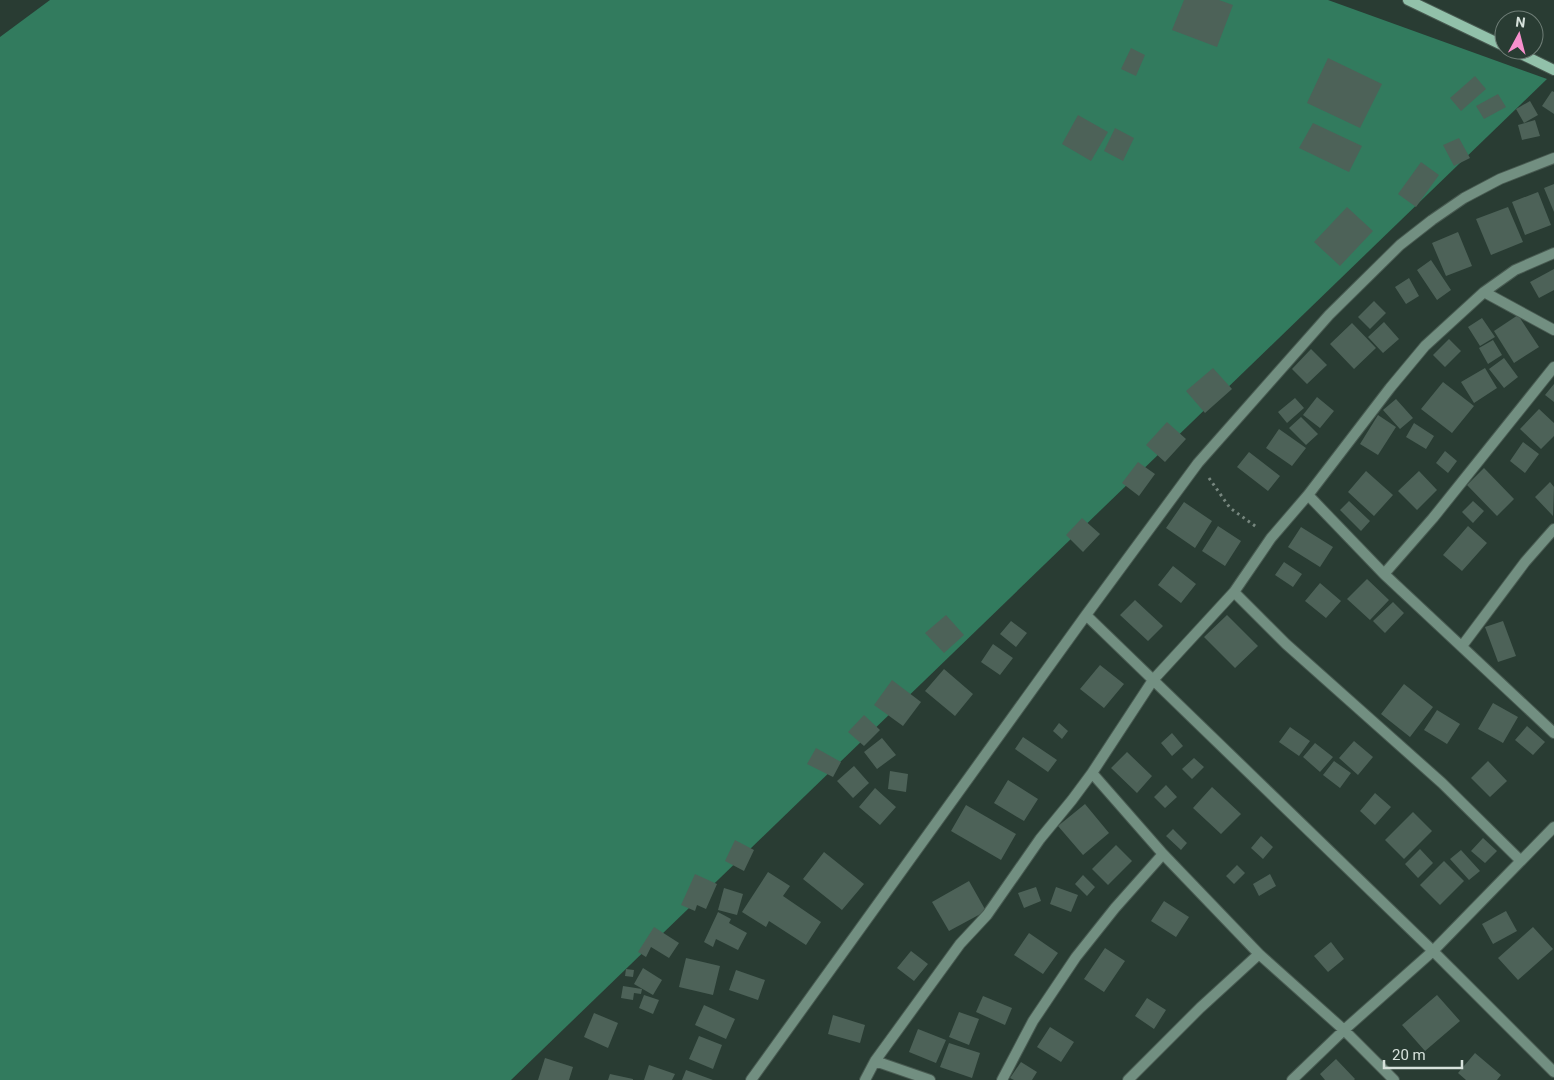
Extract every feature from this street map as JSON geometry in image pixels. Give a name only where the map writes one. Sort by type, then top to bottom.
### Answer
[{"type":"main road","points":[[1408,0],[1494,41]]},
{"type":"main road","points":[[1533,60],[1554,70]]},
{"type":"street","points":[[751,1080],[1086,615],[1198,463],[1329,315],[1400,245],[1464,198],[1500,179],[1554,158]]},
{"type":"street","points":[[865,1080],[875,1061],[960,944],[987,916],[1040,840],[1092,773],[1152,680],[1234,592],[1271,538],[1308,495],[1390,388],[1425,346],[1484,292],[1515,270],[1554,253]]},
{"type":"street","points":[[1484,292],[1554,330]]},
{"type":"street","points":[[1384,574],[1433,518],[1554,367]]},
{"type":"street","points":[[1308,495],[1384,574],[1554,733]]},
{"type":"street","points":[[1462,646],[1525,562],[1554,529]]},
{"type":"street","points":[[1234,592],[1286,644],[1442,783],[1521,861]]},
{"type":"street","points":[[1086,615],[1433,950],[1554,1072]]},
{"type":"street","points":[[1092,773],[1163,854],[1259,954],[1344,1030],[1394,1080]]},
{"type":"street","points":[[1292,1080],[1344,1030],[1433,950],[1521,861],[1552,834]]},
{"type":"street","points":[[1002,1080],[1033,1021],[1076,958],[1115,908],[1163,854]]},
{"type":"street","points":[[1128,1080],[1194,1014],[1259,954]]},
{"type":"street","points":[[875,1061],[930,1080]]},
{"type":"path","points":[[1198,463],[1230,508],[1271,538]]},
{"type":"green space","points":[[50,0],[1328,0],[1547,79],[511,1080],[0,1080],[0,37]]},
{"type":"building","points":[[1184,0],[1219,0],[1233,5],[1217,47],[1172,30]]},
{"type":"building","points":[[1131,48],[1145,55],[1136,76],[1121,69]]},
{"type":"building","points":[[1328,58],[1382,84],[1360,128],[1307,103]]},
{"type":"building","points":[[1475,76],[1486,89],[1461,111],[1450,98]]},
{"type":"building","points":[[1552,91],[1554,92],[1554,114],[1542,106]]},
{"type":"building","points":[[1498,94],[1506,107],[1484,119],[1476,106]]},
{"type":"building","points":[[1530,101],[1538,115],[1524,123],[1516,109]]},
{"type":"building","points":[[1078,115],[1108,132],[1091,161],[1062,144]]},
{"type":"building","points":[[1535,120],[1540,136],[1522,140],[1518,125]]},
{"type":"building","points":[[1313,123],[1362,146],[1349,172],[1299,148]]},
{"type":"building","points":[[1115,128],[1134,138],[1123,161],[1104,151]]},
{"type":"building","points":[[1459,138],[1470,158],[1454,166],[1443,145]]},
{"type":"building","points":[[1421,162],[1439,175],[1416,207],[1398,194]]},
{"type":"building","points":[[1554,184],[1554,212],[1544,188]]},
{"type":"building","points":[[1538,192],[1551,225],[1525,235],[1512,202]]},
{"type":"building","points":[[1347,207],[1373,231],[1340,266],[1314,242]]},
{"type":"building","points":[[1508,207],[1523,242],[1491,255],[1476,219]]},
{"type":"building","points":[[1458,232],[1472,266],[1446,276],[1432,243]]},
{"type":"building","points":[[1431,260],[1451,290],[1437,300],[1417,270]]},
{"type":"building","points":[[1554,269],[1554,290],[1539,298],[1530,282]]},
{"type":"building","points":[[1409,278],[1419,296],[1406,304],[1395,287]]},
{"type":"building","points":[[1374,301],[1386,313],[1370,329],[1358,317]]},
{"type":"building","points":[[1518,315],[1539,347],[1514,363],[1494,331]]},
{"type":"building","points":[[1482,318],[1495,337],[1480,346],[1468,327]]},
{"type":"building","points":[[1384,322],[1399,339],[1383,353],[1368,337]]},
{"type":"building","points":[[1352,323],[1376,348],[1354,369],[1330,344]]},
{"type":"building","points":[[1449,339],[1461,351],[1445,367],[1433,355]]},
{"type":"building","points":[[1493,340],[1502,355],[1488,364],[1479,348]]},
{"type":"building","points":[[1311,349],[1327,365],[1307,384],[1292,369]]},
{"type":"building","points":[[1504,358],[1518,377],[1504,388],[1489,369]]},
{"type":"building","points":[[1213,368],[1232,389],[1205,413],[1186,391]]},
{"type":"building","points":[[1485,368],[1497,388],[1474,403],[1461,382]]},
{"type":"building","points":[[1443,382],[1474,406],[1452,433],[1421,409]]},
{"type":"building","points":[[1554,384],[1554,402],[1545,395]]},
{"type":"building","points":[[1317,397],[1334,411],[1320,428],[1303,415]]},
{"type":"building","points":[[1295,398],[1304,408],[1287,423],[1278,412]]},
{"type":"building","points":[[1396,399],[1413,418],[1400,429],[1383,410]]},
{"type":"building","points":[[1539,409],[1554,423],[1554,436],[1541,449],[1520,429]]},
{"type":"building","points":[[1378,415],[1396,427],[1378,455],[1360,444]]},
{"type":"building","points":[[1301,417],[1318,434],[1306,445],[1289,428]]},
{"type":"building","points":[[1167,422],[1186,439],[1165,462],[1146,445]]},
{"type":"building","points":[[1414,423],[1434,436],[1426,449],[1406,437]]},
{"type":"building","points":[[1279,429],[1306,448],[1292,466],[1266,448]]},
{"type":"building","points":[[1523,442],[1539,454],[1525,473],[1510,461]]},
{"type":"building","points":[[1445,451],[1457,461],[1448,473],[1436,463]]},
{"type":"building","points":[[1249,452],[1280,476],[1268,491],[1237,467]]},
{"type":"building","points":[[1138,462],[1155,474],[1139,496],[1122,483]]},
{"type":"building","points":[[1484,468],[1514,499],[1497,516],[1467,485]]},
{"type":"building","points":[[1366,471],[1393,495],[1374,516],[1348,492]]},
{"type":"building","points":[[1419,471],[1437,490],[1417,510],[1398,491]]},
{"type":"building","points":[[1550,482],[1554,487],[1553,516],[1535,497]]},
{"type":"building","points":[[1349,501],[1370,521],[1361,531],[1340,510]]},
{"type":"building","points":[[1473,501],[1484,511],[1473,523],[1462,512]]},
{"type":"building","points":[[1184,502],[1212,521],[1195,548],[1166,528]]},
{"type":"building","points":[[1082,518],[1100,534],[1083,552],[1066,535]]},
{"type":"building","points":[[1218,526],[1241,541],[1225,566],[1202,551]]},
{"type":"building","points":[[1468,526],[1487,543],[1462,571],[1443,555]]},
{"type":"building","points":[[1301,527],[1333,547],[1320,567],[1288,547]]},
{"type":"building","points":[[1284,562],[1302,574],[1293,587],[1275,575]]},
{"type":"building","points":[[1173,566],[1196,584],[1181,603],[1158,585]]},
{"type":"building","points":[[1367,579],[1389,600],[1370,620],[1347,599]]},
{"type":"building","points":[[1320,583],[1341,601],[1326,618],[1305,601]]},
{"type":"building","points":[[1135,600],[1163,626],[1148,641],[1120,615]]},
{"type":"building","points":[[1393,602],[1404,613],[1385,633],[1373,621]]},
{"type":"building","points":[[946,615],[964,635],[944,653],[925,633]]},
{"type":"building","points":[[1227,615],[1258,646],[1235,668],[1204,637]]},
{"type":"building","points":[[1011,621],[1027,633],[1016,647],[1000,634]]},
{"type":"building","points":[[1503,621],[1516,656],[1498,662],[1485,627]]},
{"type":"building","points":[[993,644],[1013,658],[1000,675],[981,662]]},
{"type":"building","points":[[1100,665],[1124,684],[1104,708],[1080,689]]},
{"type":"building","points":[[944,669],[973,694],[955,716],[925,691]]},
{"type":"building","points":[[892,680],[921,702],[903,726],[874,705]]},
{"type":"building","points":[[1404,684],[1433,707],[1410,737],[1381,714]]},
{"type":"building","points":[[1493,703],[1518,717],[1503,743],[1478,729]]},
{"type":"building","points":[[1437,710],[1460,724],[1447,744],[1424,730]]},
{"type":"building","points":[[864,715],[880,730],[864,746],[848,732]]},
{"type":"building","points":[[1059,723],[1068,731],[1062,739],[1053,731]]},
{"type":"building","points":[[1527,726],[1545,742],[1533,755],[1515,740]]},
{"type":"building","points":[[1290,727],[1310,741],[1299,756],[1279,742]]},
{"type":"building","points":[[1172,733],[1183,746],[1172,756],[1161,743]]},
{"type":"building","points":[[1023,737],[1057,760],[1048,772],[1015,749]]},
{"type":"building","points":[[882,738],[896,755],[877,769],[864,752]]},
{"type":"building","points":[[1354,741],[1373,757],[1358,775],[1339,758]]},
{"type":"building","points":[[1315,743],[1333,757],[1320,772],[1303,757]]},
{"type":"building","points":[[816,748],[841,762],[833,777],[807,764]]},
{"type":"building","points":[[1127,752],[1152,776],[1137,793],[1111,768]]},
{"type":"building","points":[[1194,758],[1204,767],[1192,779],[1182,769]]},
{"type":"building","points":[[1334,761],[1351,773],[1340,788],[1323,775]]},
{"type":"building","points":[[1488,761],[1507,781],[1490,797],[1471,778]]},
{"type":"building","points":[[854,766],[869,783],[853,798],[837,781]]},
{"type":"building","points":[[890,771],[908,774],[906,792],[888,789]]},
{"type":"building","points":[[1008,780],[1038,799],[1024,821],[994,803]]},
{"type":"building","points":[[1166,785],[1177,797],[1165,808],[1154,797]]},
{"type":"building","points":[[1212,787],[1241,814],[1221,834],[1193,808]]},
{"type":"building","points":[[875,788],[896,807],[880,825],[859,807]]},
{"type":"building","points":[[1375,793],[1391,807],[1375,825],[1360,811]]},
{"type":"building","points":[[1085,804],[1109,833],[1083,855],[1058,826]]},
{"type":"building","points":[[966,805],[1016,834],[1001,860],[951,831]]},
{"type":"building","points":[[1413,812],[1432,831],[1404,859],[1385,840]]},
{"type":"building","points":[[1173,829],[1187,843],[1181,850],[1166,836]]},
{"type":"building","points":[[1261,836],[1273,847],[1263,859],[1251,848]]},
{"type":"building","points":[[1483,838],[1497,851],[1485,863],[1471,851]]},
{"type":"building","points":[[735,840],[754,850],[744,871],[725,861]]},
{"type":"building","points":[[1116,845],[1132,861],[1108,885],[1092,869]]},
{"type":"building","points":[[1420,849],[1433,863],[1418,878],[1405,864]]},
{"type":"building","points":[[1461,850],[1480,871],[1469,880],[1450,859]]},
{"type":"building","points":[[824,852],[864,884],[842,910],[803,879]]},
{"type":"building","points":[[1444,861],[1464,881],[1440,905],[1420,885]]},
{"type":"building","points":[[1237,865],[1245,873],[1234,884],[1226,876]]},
{"type":"building","points":[[768,872],[790,886],[783,896],[821,922],[806,945],[769,921],[766,927],[742,912]]},
{"type":"building","points":[[695,874],[717,884],[706,909],[697,905],[695,911],[681,905]]},
{"type":"building","points":[[1270,874],[1276,886],[1259,896],[1253,884]]},
{"type":"building","points":[[1083,875],[1095,887],[1087,896],[1075,884]]},
{"type":"building","points":[[969,881],[986,911],[949,931],[932,902]]},
{"type":"building","points":[[1036,887],[1041,901],[1024,908],[1018,893]]},
{"type":"building","points":[[1056,887],[1078,895],[1071,912],[1050,904]]},
{"type":"building","points":[[724,888],[743,894],[737,915],[718,910]]},
{"type":"building","points":[[1164,901],[1189,917],[1176,937],[1151,921]]},
{"type":"building","points":[[1506,911],[1517,931],[1493,944],[1482,924]]},
{"type":"building","points":[[718,912],[731,919],[729,923],[747,933],[738,950],[716,939],[713,947],[704,942]]},
{"type":"building","points":[[654,927],[679,943],[669,958],[651,947],[646,957],[638,952]]},
{"type":"building","points":[[1533,927],[1553,949],[1518,980],[1498,958]]},
{"type":"building","points":[[1029,933],[1058,953],[1043,974],[1014,955]]},
{"type":"building","points":[[1331,942],[1344,959],[1328,972],[1314,956]]},
{"type":"building","points":[[1105,948],[1125,961],[1104,992],[1084,979]]},
{"type":"building","points":[[911,951],[928,964],[914,981],[897,968]]},
{"type":"building","points":[[686,958],[720,966],[713,995],[679,987]]},
{"type":"building","points":[[643,968],[662,980],[653,995],[634,984]]},
{"type":"building","points":[[626,969],[634,970],[633,977],[625,976]]},
{"type":"building","points":[[736,970],[765,980],[758,1000],[729,990]]},
{"type":"building","points":[[623,986],[642,989],[641,994],[634,993],[633,1000],[621,998]]},
{"type":"building","points":[[644,995],[659,1000],[653,1014],[639,1008]]},
{"type":"building","points":[[1437,995],[1460,1021],[1425,1051],[1402,1025]]},
{"type":"building","points":[[983,996],[1012,1008],[1005,1025],[976,1012]]},
{"type":"building","points":[[1147,998],[1166,1010],[1154,1029],[1135,1016]]},
{"type":"building","points":[[704,1005],[735,1019],[726,1039],[695,1025]]},
{"type":"building","points":[[959,1012],[979,1019],[969,1045],[949,1037]]},
{"type":"building","points":[[594,1013],[618,1023],[608,1048],[584,1037]]},
{"type":"building","points":[[833,1015],[865,1025],[860,1043],[828,1034]]},
{"type":"building","points":[[1050,1027],[1074,1042],[1061,1062],[1037,1047]]},
{"type":"building","points":[[918,1029],[946,1040],[936,1063],[909,1052]]},
{"type":"building","points":[[699,1036],[722,1045],[713,1069],[689,1059]]},
{"type":"building","points":[[949,1043],[980,1053],[972,1078],[940,1067]]},
{"type":"building","points":[[1475,1053],[1501,1075],[1497,1080],[1466,1080],[1458,1073]]},
{"type":"building","points":[[545,1058],[573,1067],[569,1080],[538,1080]]},
{"type":"building","points":[[1336,1059],[1354,1080],[1325,1080],[1320,1074]]},
{"type":"building","points":[[1021,1062],[1037,1072],[1032,1080],[1014,1080],[1010,1078]]},
{"type":"building","points":[[649,1065],[675,1074],[672,1080],[644,1080]]},
{"type":"building","points":[[686,1070],[713,1080],[682,1080]]},
{"type":"building","points":[[610,1074],[633,1079],[633,1080],[608,1080]]}]
